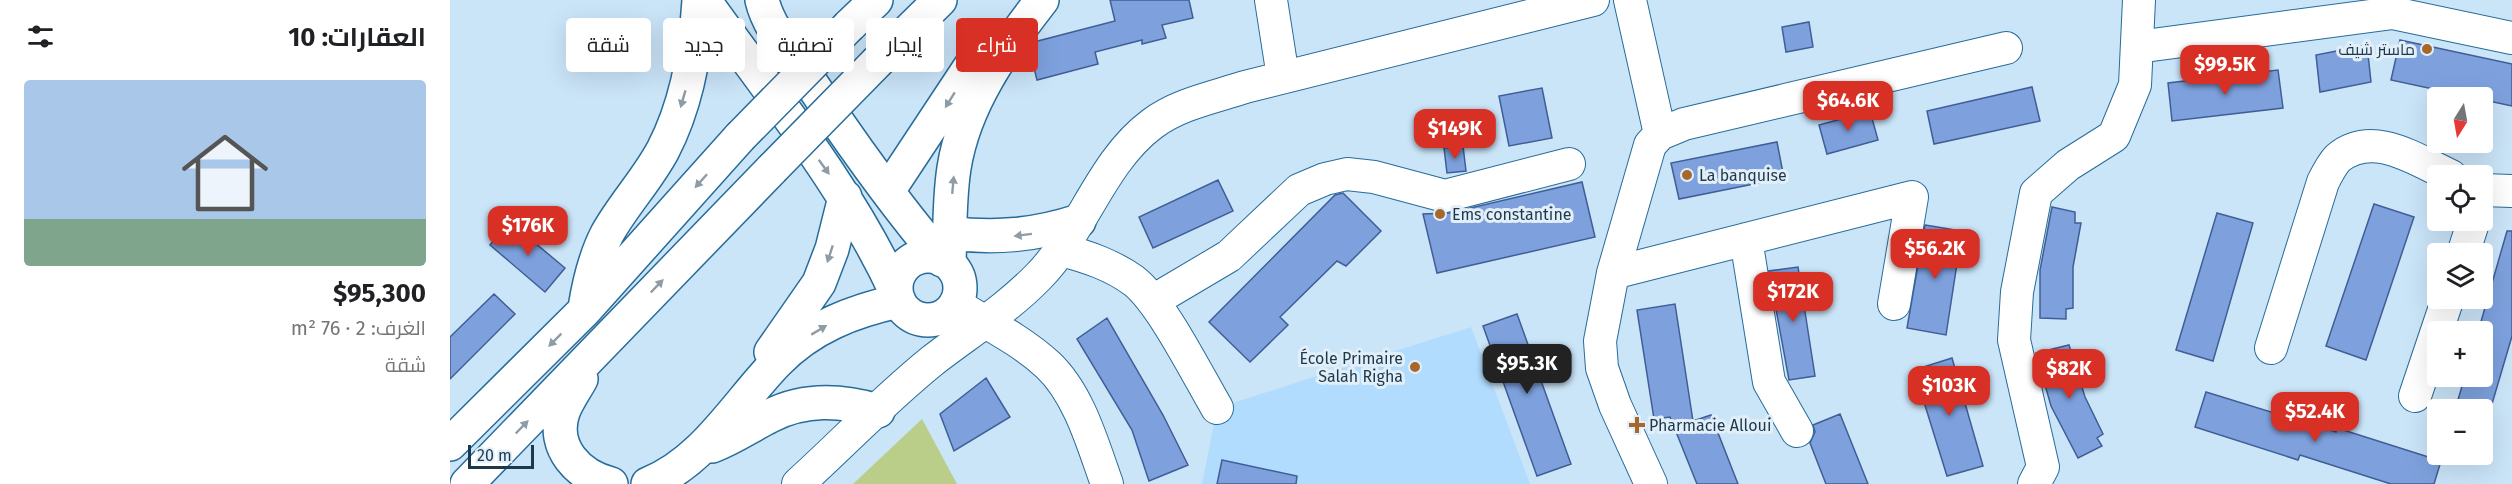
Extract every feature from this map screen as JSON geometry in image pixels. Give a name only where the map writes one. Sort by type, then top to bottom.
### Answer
[{"type":"highway","points":[[585,310],[589,284],[605,238],[646,179],[678,117],[694,48],[699,0]]},
{"type":"highway","points":[[704,0],[845,197],[910,314],[926,320],[943,316],[955,304],[960,288],[947,252],[888,191],[771,24],[762,0]]},
{"type":"highway","points":[[450,444],[585,310],[740,137],[876,0]]},
{"type":"highway","points":[[467,484],[772,169],[940,0]]},
{"type":"highway","points":[[888,191],[1018,0]]},
{"type":"highway","points":[[947,252],[954,168],[963,129],[1008,43],[1042,0]]},
{"type":"highway","points":[[760,381],[768,357],[810,299],[826,266],[845,197]]},
{"type":"highway","points":[[898,296],[897,282],[906,265],[923,257],[1002,237],[1054,229],[1079,221]]},
{"type":"highway","points":[[648,484],[671,471],[699,450],[760,381],[799,343],[821,328],[846,316],[898,296]]},
{"type":"highway","points":[[602,343],[570,399],[563,414],[560,430],[563,446],[570,460],[581,472],[596,480],[611,484]]},
{"type":"highway","points":[[699,450],[728,440],[783,410],[807,404],[855,404],[878,411]]},
{"type":"street","points":[[1271,0],[1283,77]]},
{"type":"street","points":[[798,484],[932,362],[986,323],[1038,278],[1062,250],[1123,153],[1153,123],[1188,105],[1283,77],[1593,0]]},
{"type":"street","points":[[1630,0],[1660,134]]},
{"type":"street","points":[[2034,484],[2043,467],[2014,340],[2017,292],[2036,193],[2068,165],[2114,136],[2134,85],[2139,0]]},
{"type":"street","points":[[2137,46],[2393,13],[2512,38]]},
{"type":"street","points":[[1650,484],[1615,405],[1602,368],[1600,341],[1613,273],[1644,158],[1660,134],[1684,124],[2006,48]]},
{"type":"street","points":[[2271,348],[2323,182],[2337,159],[2356,147],[2374,144],[2397,151],[2427,165]]},
{"type":"street","points":[[1153,301],[1229,256],[1299,190],[1325,179],[1347,174],[1374,177],[1445,196],[1569,164]]},
{"type":"street","points":[[1613,273],[1912,197],[1894,304]]},
{"type":"street","points":[[1746,239],[1769,382],[1797,431]]},
{"type":"street","points":[[1062,250],[1109,266],[1135,282],[1153,301],[1217,408]]},
{"type":"street","points":[[955,304],[1028,348],[1066,387],[1093,443],[1107,484]]},
{"type":"street","points":[[2415,396],[2444,309]]},
{"type":"shaded area","name":"École Primaire Salah Righa","points":[[1471,327],[1530,484],[1202,484],[1217,408]]},
{"type":"green space","points":[[922,419],[957,484],[853,484]]},
{"type":"building","points":[[1110,0],[1189,0],[1193,18],[1162,25],[1166,38],[1142,44],[1142,40],[1095,52],[1098,64],[1037,80],[1035,72],[1038,72],[1038,41],[1115,21]]},
{"type":"building","points":[[1809,22],[1813,47],[1786,52],[1782,27]]},
{"type":"building","points":[[2400,40],[2512,64],[2512,106],[2493,102],[2493,87],[2427,88],[2391,80]]},
{"type":"building","points":[[2367,45],[2371,82],[2320,92],[2316,55]]},
{"type":"building","points":[[2278,70],[2283,108],[2172,121],[2168,83]]},
{"type":"building","points":[[2032,87],[2040,121],[1934,144],[1927,111]]},
{"type":"building","points":[[1542,88],[1552,138],[1509,146],[1499,96]]},
{"type":"building","points":[[1870,111],[1878,140],[1827,154],[1819,125]]},
{"type":"building","points":[[1777,142],[1784,178],[1679,199],[1671,163]]},
{"type":"building","points":[[1463,146],[1466,171],[1447,173],[1444,148]]},
{"type":"building","points":[[1218,180],[1233,211],[1153,248],[1139,217]]},
{"type":"building","points":[[1582,182],[1595,237],[1437,273],[1423,214],[1449,213]]},
{"type":"building","points":[[1343,193],[1381,231],[1346,266],[1337,261],[1280,317],[1288,325],[1250,362],[1209,322],[1335,195]]},
{"type":"building","points":[[2374,204],[2414,217],[2366,360],[2326,346]]},
{"type":"building","points":[[2052,207],[2075,212],[2075,223],[2081,223],[2073,267],[2073,308],[2066,309],[2066,319],[2040,318],[2040,270]]},
{"type":"building","points":[[2217,213],[2253,223],[2213,361],[2176,350]]},
{"type":"building","points":[[510,222],[565,268],[545,292],[490,245]]},
{"type":"building","points":[[1925,225],[1962,231],[1946,335],[1907,328]]},
{"type":"building","points":[[2507,231],[2512,231],[2512,336],[2493,401],[2458,399],[2462,387],[2493,387],[2493,321],[2481,321],[2485,309],[2493,309],[2493,280]]},
{"type":"building","points":[[1798,267],[1815,376],[1789,380],[1769,271]]},
{"type":"building","points":[[494,294],[515,314],[450,379],[450,337]]},
{"type":"building","points":[[1675,304],[1693,421],[1711,415],[1738,484],[1697,484],[1670,417],[1654,419],[1637,310]]},
{"type":"building","points":[[1517,314],[1571,464],[1537,476],[1483,326]]},
{"type":"building","points":[[1107,318],[1163,415],[1188,465],[1149,481],[1132,430],[1077,339]]},
{"type":"building","points":[[2069,345],[2085,397],[2103,434],[2097,438],[2102,446],[2078,458],[2051,406],[2036,353]]},
{"type":"building","points":[[1952,358],[1983,466],[1947,476],[1914,370]]},
{"type":"building","points":[[986,378],[1010,417],[954,451],[940,414]]},
{"type":"building","points":[[2206,392],[2336,432],[2337,428],[2427,457],[2427,465],[2440,465],[2434,484],[2391,484],[2300,455],[2298,460],[2195,427]]},
{"type":"building","points":[[1840,414],[1868,484],[1826,484],[1810,443],[1815,432],[1813,425]]},
{"type":"building","points":[[1222,460],[1297,476],[1296,484],[1217,484]]},
{"type":"place","name":"ماستر شيف","points":[[2427,49]]},
{"type":"place","name":"La banquise","points":[[1687,175]]},
{"type":"place","name":"Ems constantine","points":[[1440,214]]},
{"type":"place","name":"École Primaire Salah Righa","points":[[1415,367]]},
{"type":"place","name":"Pharmacie Alloui","points":[[1637,425]]}]
